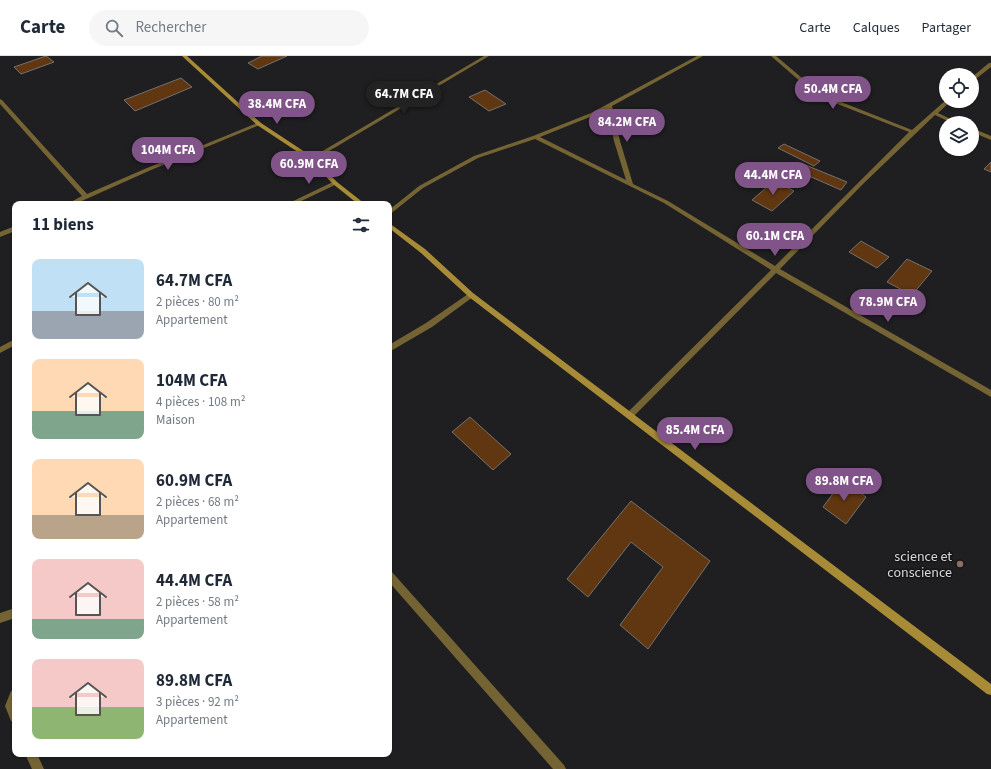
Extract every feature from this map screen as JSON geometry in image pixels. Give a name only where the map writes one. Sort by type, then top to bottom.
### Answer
[{"type":"street","points":[[184,56],[260,124],[312,159],[335,182],[358,201]]},
{"type":"street","points":[[312,159],[487,56]]},
{"type":"street","points":[[392,211],[421,187],[476,157],[535,137],[593,114],[701,56]]},
{"type":"street","points":[[773,56],[819,95],[913,132]]},
{"type":"street","points":[[979,74],[991,64]]},
{"type":"street","points":[[0,101],[86,197]]},
{"type":"street","points":[[609,106],[617,141],[630,185]]},
{"type":"street","points":[[630,415],[913,132],[940,108]]},
{"type":"street","points":[[934,113],[941,116]]},
{"type":"street","points":[[77,201],[149,169],[260,124]]},
{"type":"street","points":[[979,133],[991,138]]},
{"type":"street","points":[[535,137],[666,202],[776,269],[991,394]]},
{"type":"street","points":[[296,201],[335,182]]},
{"type":"street","points":[[392,227],[424,251],[471,295],[991,690]]},
{"type":"street","points":[[0,235],[12,229]]},
{"type":"street","points":[[392,347],[429,325],[471,295]]},
{"type":"street","points":[[0,350],[12,344]]},
{"type":"street","points":[[392,578],[560,769]]},
{"type":"street","points":[[0,618],[12,614]]},
{"type":"street","points":[[32,757],[38,769]]},
{"type":"building","points":[[46,56],[54,62],[21,74],[14,67]]},
{"type":"building","points":[[262,56],[287,56],[258,69],[248,63]]},
{"type":"building","points":[[181,78],[192,87],[135,111],[124,100]]},
{"type":"building","points":[[485,90],[506,104],[489,111],[469,97]]},
{"type":"building","points":[[784,144],[820,161],[814,166],[778,148]]},
{"type":"building","points":[[991,162],[991,172],[984,169]]},
{"type":"building","points":[[803,164],[847,182],[841,190],[809,176],[807,179],[795,174]]},
{"type":"building","points":[[774,181],[794,191],[772,211],[752,200]]},
{"type":"building","points":[[861,241],[889,257],[877,268],[849,252]]},
{"type":"building","points":[[907,259],[932,271],[912,295],[887,282]]},
{"type":"building","points":[[470,417],[511,454],[493,470],[452,432]]},
{"type":"building","points":[[843,480],[866,497],[846,524],[823,507]]},
{"type":"building","points":[[631,501],[710,561],[648,649],[620,625],[663,567],[631,542],[588,597],[567,579]]},
{"type":"place","name":"science et conscience","points":[[960,564]]}]
